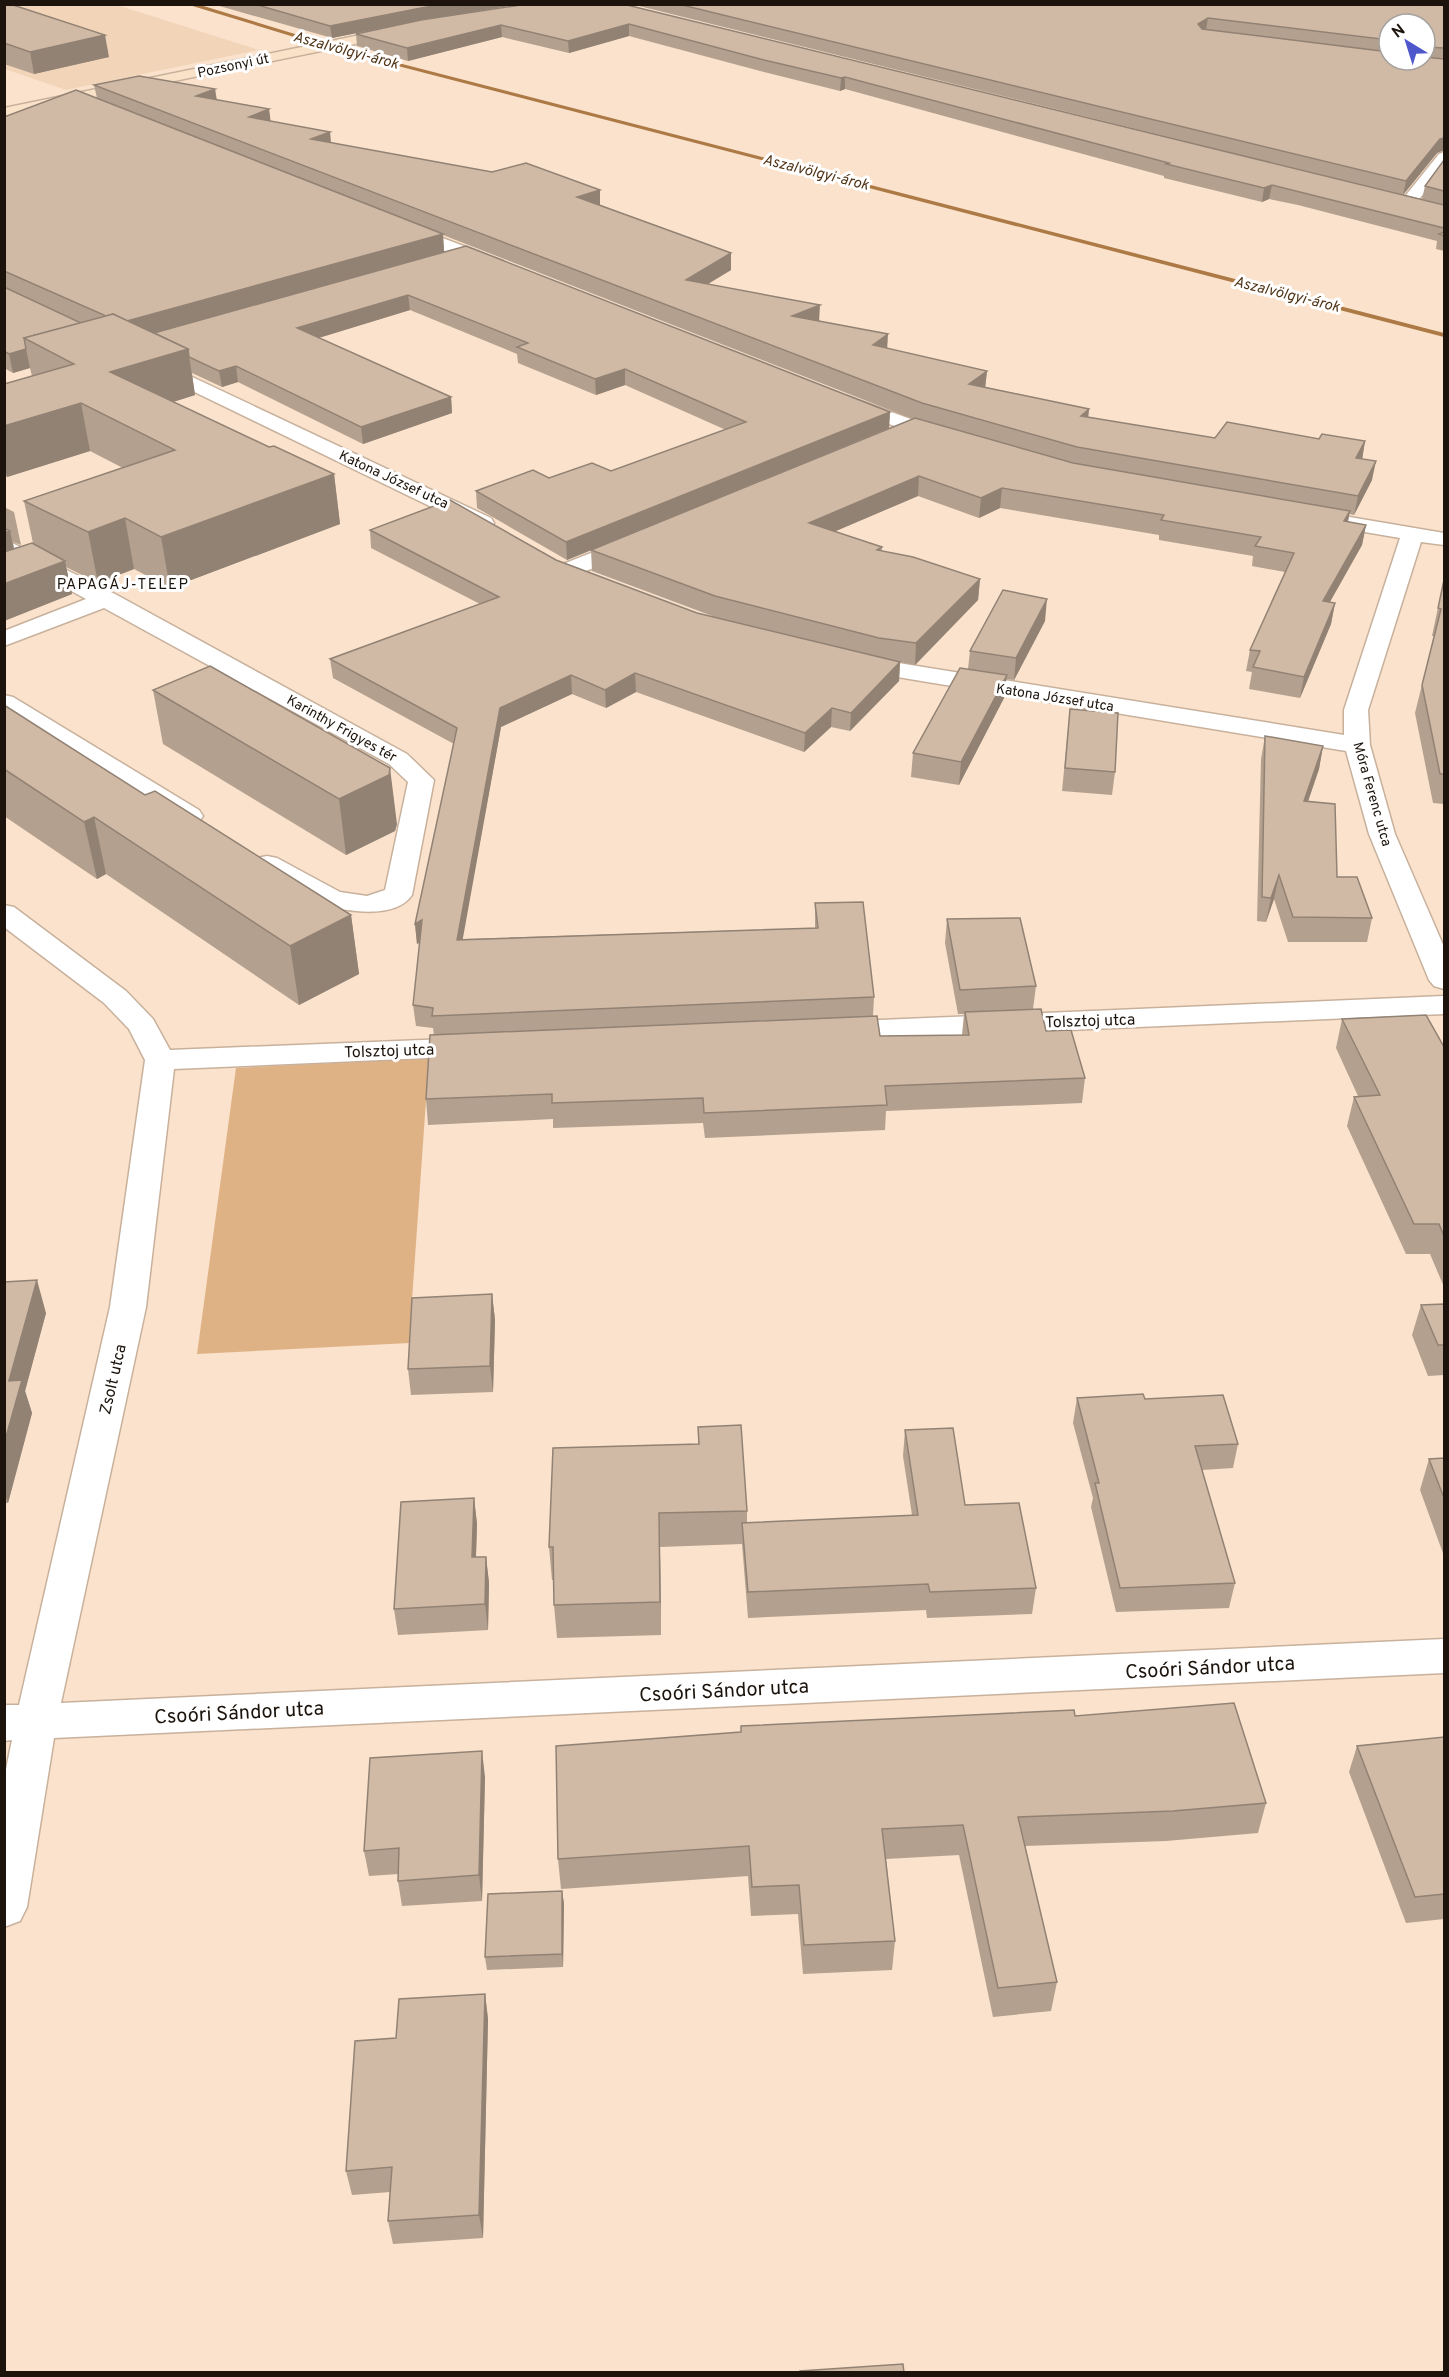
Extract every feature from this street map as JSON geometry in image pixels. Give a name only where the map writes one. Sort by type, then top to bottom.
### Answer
[{"type":"street","name":"Pozsonyi út","points":[[4,112],[411,28]]},
{"type":"street","points":[[75,97],[112,112]]},
{"type":"street","points":[[1409,203],[1444,157]]},
{"type":"street","points":[[388,222],[509,270]]},
{"type":"street","points":[[442,259],[465,253]]},
{"type":"street","name":"Katona József utca","points":[[132,355],[465,513],[505,536]]},
{"type":"street","points":[[826,394],[913,428],[966,444]]},
{"type":"street","points":[[891,437],[913,428]]},
{"type":"street","points":[[1306,515],[1444,539]]},
{"type":"street","name":"Móra Ferenc utca","points":[[1412,534],[1356,710],[1357,745],[1382,834],[1444,980]]},
{"type":"street","points":[[566,571],[652,535]]},
{"type":"street","name":"Karinthy Frigyes tér","points":[[4,545],[398,759],[421,780],[398,895],[369,905],[332,899],[297,882],[247,851]]},
{"type":"street","points":[[545,559],[566,571],[597,583]]},
{"type":"street","points":[[14,575],[41,566]]},
{"type":"street","points":[[4,639],[107,599]]},
{"type":"street","name":"Katona József utca","points":[[829,657],[876,668],[1357,745]]},
{"type":"street","points":[[4,702],[206,826]]},
{"type":"street","points":[[4,913],[114,997],[142,1025],[160,1060]]},
{"type":"street","name":"Tolsztoj utca","points":[[802,1033],[1444,1005]]},
{"type":"street","name":"Tolsztoj utca","points":[[160,1060],[505,1045]]},
{"type":"street","name":"Zsolt utca","points":[[4,1907],[20,1723],[128,1307],[160,1060]]},
{"type":"street","name":"Csoóri Sándor utca","points":[[20,1723],[1444,1656]]},
{"type":"shaded area","points":[[5,5],[117,5],[259,50],[66,90],[5,69]]},
{"type":"shaded area","points":[[429,1058],[409,1343],[197,1354],[236,1068]]},
{"type":"building","points":[[4,4],[105,35],[30,52],[4,43]]},
{"type":"building","points":[[254,4],[445,4],[330,26]]},
{"type":"building","points":[[527,4],[627,5],[1444,205],[1444,228],[1272,185],[1264,188],[1166,164],[1169,163],[845,77],[841,78],[764,60],[629,24],[568,41],[501,25],[407,48],[356,34],[421,20]]},
{"type":"building","points":[[678,4],[1444,4],[1444,48],[1437,48],[1437,12],[1377,12],[1377,39],[1208,18],[1198,24],[1202,29],[1377,51],[1377,72],[1437,72],[1437,58],[1444,59],[1444,138],[1440,139],[1406,181]]},
{"type":"building","points":[[139,76],[215,89],[196,96],[269,109],[249,117],[330,132],[311,139],[492,172],[526,163],[600,190],[577,197],[731,253],[686,280],[820,305],[792,316],[888,334],[873,345],[987,371],[969,384],[1089,409],[1081,416],[1215,438],[1227,422],[1319,439],[1322,434],[1365,441],[1356,458],[1376,461],[1358,496],[1077,447],[922,403],[94,85]]},
{"type":"building","points":[[76,90],[443,234],[127,321],[113,314],[106,316],[4,271],[4,117]]},
{"type":"building","points":[[1444,160],[1444,191],[1425,186]]},
{"type":"building","points":[[466,246],[890,412],[566,542],[476,491],[533,470],[549,478],[592,463],[611,471],[746,422],[625,369],[595,379],[517,347],[528,343],[408,295],[297,328],[451,397],[361,427],[236,366],[219,371],[189,357],[188,349],[154,333]]},
{"type":"building","points":[[4,287],[81,323],[24,338],[26,349],[9,354],[4,351]]},
{"type":"building","points":[[113,314],[188,349],[110,372],[269,447],[274,446],[334,474],[161,537],[125,518],[88,532],[24,501],[175,450],[81,403],[4,426],[4,384],[74,364],[24,338]]},
{"type":"building","points":[[915,418],[1073,463],[1350,511],[1344,521],[1366,525],[1323,601],[1335,603],[1304,677],[1253,667],[1260,651],[1250,650],[1294,553],[1255,546],[1261,537],[1161,520],[1164,515],[1002,488],[981,498],[919,476],[809,523],[882,547],[877,550],[913,557],[980,579],[916,643],[879,638],[715,596],[591,550]]},
{"type":"building","points":[[450,500],[556,560],[697,613],[900,662],[851,713],[832,708],[805,733],[635,673],[605,690],[571,675],[500,708],[457,940],[818,928],[815,903],[863,902],[874,997],[432,1016],[433,1008],[413,1005],[422,920],[415,924],[457,728],[330,659],[499,597],[370,530]]},
{"type":"building","points":[[32,543],[65,561],[4,584],[4,552]]},
{"type":"building","points":[[1444,580],[1444,774],[1440,774],[1422,685],[1441,609],[1438,608]]},
{"type":"building","points":[[1003,590],[1047,599],[1016,658],[970,651]]},
{"type":"building","points":[[210,666],[390,768],[389,775],[339,799],[153,690]]},
{"type":"building","points":[[960,668],[1007,675],[961,762],[913,753]]},
{"type":"building","points":[[4,705],[145,795],[155,791],[351,915],[290,946],[94,817],[84,822],[4,769]]},
{"type":"building","points":[[1070,709],[1118,713],[1115,772],[1065,768]]},
{"type":"building","points":[[1265,736],[1323,746],[1304,801],[1335,804],[1337,877],[1357,877],[1372,918],[1293,917],[1279,875],[1271,898],[1262,897]]},
{"type":"building","points":[[1020,918],[1036,986],[960,990],[947,919]]},
{"type":"building","points":[[1041,1009],[1046,1031],[1071,1030],[1085,1078],[885,1086],[887,1105],[704,1113],[703,1098],[552,1103],[552,1094],[426,1099],[430,1035],[877,1016],[880,1036],[969,1035],[965,1012]]},
{"type":"building","points":[[1426,1015],[1444,1047],[1444,1236],[1439,1224],[1414,1224],[1354,1097],[1380,1095],[1342,1019]]},
{"type":"building","points":[[37,1280],[9,1381],[22,1380],[4,1444],[4,1282]]},
{"type":"building","points":[[492,1294],[490,1366],[408,1369],[412,1298]]},
{"type":"building","points":[[1444,1304],[1444,1345],[1438,1345],[1421,1305]]},
{"type":"building","points":[[1143,1394],[1145,1399],[1223,1395],[1238,1444],[1195,1446],[1235,1583],[1120,1588],[1095,1483],[1099,1483],[1077,1398]]},
{"type":"building","points":[[741,1425],[747,1511],[659,1513],[660,1602],[554,1605],[553,1547],[549,1547],[553,1448],[699,1444],[698,1427]]},
{"type":"building","points":[[953,1428],[965,1505],[1019,1503],[1036,1588],[930,1592],[928,1584],[748,1592],[742,1523],[918,1515],[905,1430]]},
{"type":"building","points":[[1444,1458],[1444,1498],[1429,1459]]},
{"type":"building","points":[[474,1498],[472,1557],[486,1557],[485,1604],[394,1609],[401,1502]]},
{"type":"building","points":[[1234,1703],[1266,1803],[1173,1811],[1018,1817],[1057,1982],[998,1988],[963,1825],[882,1829],[895,1941],[804,1945],[799,1885],[752,1887],[749,1846],[558,1859],[556,1746],[741,1732],[741,1726],[1074,1710],[1075,1716]]},
{"type":"building","points":[[1444,1737],[1444,1894],[1415,1897],[1357,1746]]},
{"type":"building","points":[[482,1751],[479,1875],[398,1881],[399,1848],[364,1851],[370,1758]]},
{"type":"building","points":[[562,1891],[562,1954],[485,1957],[488,1894]]},
{"type":"building","points":[[485,1994],[479,2215],[388,2221],[392,2167],[346,2171],[355,2041],[396,2038],[399,1999]]},
{"type":"building","points":[[903,2364],[904,2373],[800,2373],[800,2371]]},
{"type":"waterway","name":"Aszalvölgyi-árok","points":[[189,4],[342,50],[1444,335]]},
{"type":"district","name":"PAPAGÁJ-TELEP","points":[[123,584]]}]
